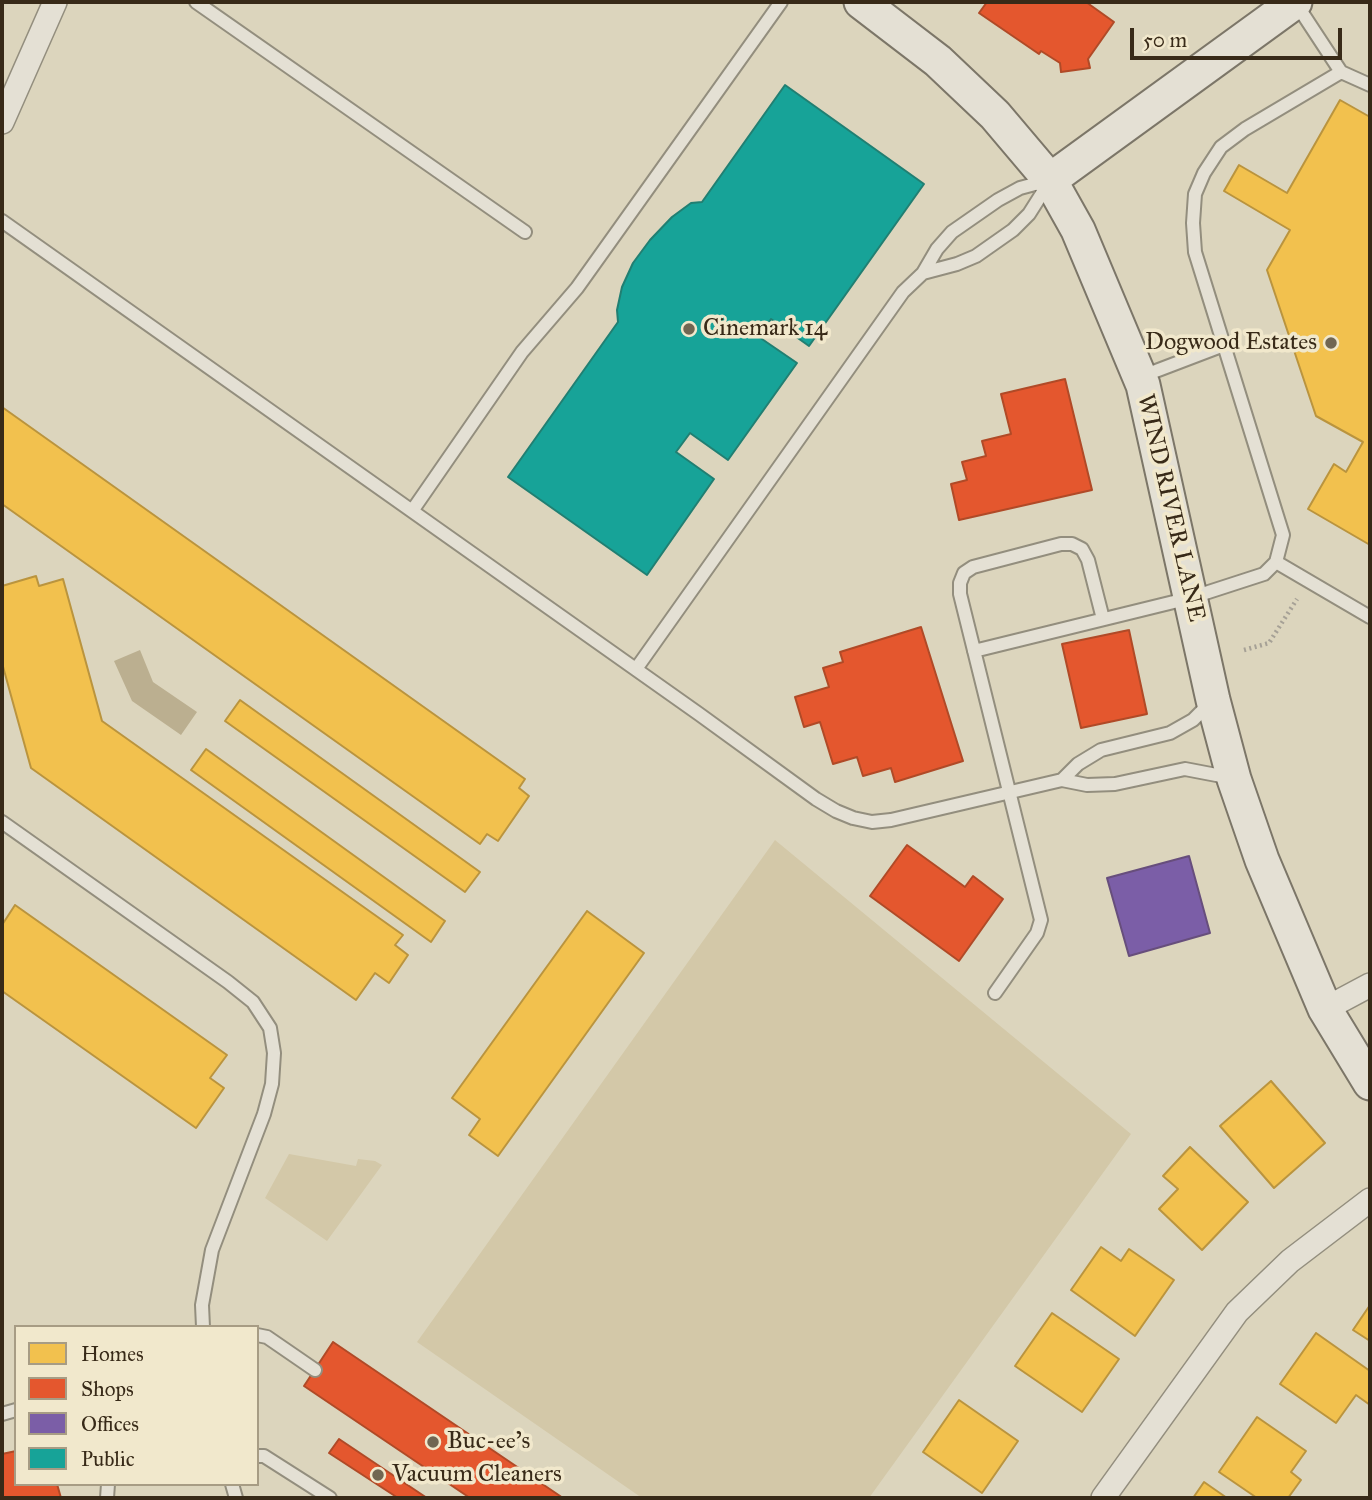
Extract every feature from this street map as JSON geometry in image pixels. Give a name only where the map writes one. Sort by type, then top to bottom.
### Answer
[{"type":"street","points":[[2,122],[55,2]]},
{"type":"street","name":"WIND RIVER LANE","points":[[861,2],[938,61],[995,115],[1050,180],[1078,230],[1139,377],[1213,700],[1234,779],[1262,860],[1325,1009],[1370,1083]]},
{"type":"street","points":[[1050,180],[1295,2]]},
{"type":"street","points":[[1325,1009],[1370,985]]},
{"type":"street","points":[[1103,1498],[1237,1312],[1290,1261],[1370,1200]]},
{"type":"lane","points":[[196,2],[525,232]]},
{"type":"lane","points":[[412,511],[522,352],[577,288],[781,2]]},
{"type":"lane","points":[[1295,2],[1341,72],[1370,85]]},
{"type":"lane","points":[[974,650],[1190,598],[1264,574],[1276,562],[1283,535],[1195,252],[1192,223],[1195,194],[1220,147],[1341,72]]},
{"type":"lane","points":[[636,669],[903,292],[923,273],[937,249],[952,232],[973,216],[1020,188],[1050,180]]},
{"type":"lane","points":[[923,273],[976,256],[1013,230],[1029,214],[1050,180]]},
{"type":"lane","points":[[2,221],[816,799],[853,818],[872,822],[891,820],[1062,779],[1087,785],[1115,785],[1185,769],[1207,771],[1234,779]]},
{"type":"lane","points":[[1139,377],[1224,345]]},
{"type":"lane","points":[[995,993],[1037,933],[1041,920],[960,594],[960,583],[964,573],[973,567],[1061,544],[1072,544],[1082,549],[1088,560],[1103,619]]},
{"type":"lane","points":[[1276,562],[1370,617]]},
{"type":"lane","points":[[1062,779],[1077,764],[1101,750],[1170,733],[1193,720],[1213,700]]},
{"type":"lane","points":[[2,822],[228,982],[253,1002],[270,1028],[274,1053],[272,1084],[264,1114],[212,1250],[202,1306],[207,1325]]},
{"type":"lane","points":[[259,1335],[267,1337],[314,1370]]},
{"type":"lane","points":[[259,1456],[264,1456],[330,1498]]},
{"type":"path","points":[[1244,650],[1269,643],[1297,599]]},
{"type":"shaded area","points":[[140,650],[153,682],[197,712],[181,735],[132,701],[114,661]]},
{"type":"shaded area","points":[[775,840],[1131,1134],[869,1498],[642,1498],[417,1342]]},
{"type":"shaded area","points":[[289,1154],[356,1166],[358,1159],[375,1161],[382,1165],[327,1241],[265,1198]]},
{"type":"building: Homes","name":"Dogwood Estates","points":[[1340,100],[1370,117],[1370,545],[1308,509],[1334,464],[1346,472],[1363,442],[1316,416],[1267,270],[1290,230],[1224,191],[1239,165],[1287,193]]},
{"type":"building: Homes","points":[[2,407],[525,779],[519,788],[529,796],[498,841],[487,834],[480,844],[2,504]]},
{"type":"building: Homes","points":[[36,576],[39,586],[63,579],[102,721],[403,935],[395,945],[408,955],[389,983],[375,973],[356,1000],[31,768],[2,663],[2,586]]},
{"type":"building: Homes","points":[[240,700],[480,872],[465,892],[225,721]]},
{"type":"building: Homes","points":[[206,749],[445,921],[431,942],[191,770]]},
{"type":"building: Homes","points":[[15,905],[227,1055],[210,1078],[224,1088],[196,1128],[2,991],[2,925]]},
{"type":"building: Homes","points":[[587,911],[644,953],[498,1156],[469,1135],[480,1119],[452,1098]]},
{"type":"building: Homes","points":[[1271,1081],[1325,1143],[1274,1188],[1220,1126]]},
{"type":"building: Homes","points":[[1190,1147],[1248,1202],[1202,1250],[1159,1209],[1178,1189],[1163,1176]]},
{"type":"building: Homes","points":[[1101,1247],[1121,1261],[1129,1249],[1174,1280],[1135,1336],[1071,1290]]},
{"type":"building: Homes","points":[[1370,1305],[1370,1341],[1353,1330]]},
{"type":"building: Homes","points":[[1052,1313],[1119,1359],[1082,1412],[1015,1366]]},
{"type":"building: Homes","points":[[1316,1333],[1370,1371],[1370,1405],[1356,1395],[1336,1423],[1280,1384]]},
{"type":"building: Homes","points":[[959,1400],[1018,1441],[982,1493],[923,1452]]},
{"type":"building: Homes","points":[[1257,1417],[1306,1451],[1291,1472],[1301,1480],[1288,1498],[1257,1498],[1219,1472]]},
{"type":"building: Homes","points":[[1204,1482],[1227,1498],[1193,1498]]},
{"type":"building: Shops","points":[[987,2],[1086,2],[1114,22],[1088,59],[1090,68],[1061,72],[1060,63],[1041,51],[1039,54],[979,13]]},
{"type":"building: Shops","points":[[1065,379],[1092,490],[959,520],[951,484],[967,480],[962,462],[986,456],[982,441],[1011,434],[1001,394]]},
{"type":"building: Shops","points":[[921,627],[963,761],[895,782],[891,768],[863,776],[857,757],[833,764],[820,722],[804,727],[795,697],[829,687],[823,668],[843,662],[840,652]]},
{"type":"building: Shops","points":[[1129,630],[1147,714],[1081,728],[1062,644]]},
{"type":"building: Shops","points":[[907,845],[965,887],[973,876],[1003,899],[959,961],[870,896]]},
{"type":"building: Shops","name":"Buc-ee's","points":[[333,1342],[563,1498],[470,1498],[304,1386]]},
{"type":"building: Shops","name":"Vacuum Cleaners","points":[[339,1439],[427,1498],[398,1498],[329,1453]]},
{"type":"building: Shops","points":[[14,1451],[14,1486],[58,1486],[61,1498],[2,1498],[2,1454]]},
{"type":"building: Offices","points":[[1189,856],[1210,933],[1129,956],[1107,878]]},
{"type":"building: Public","name":"Cinemark 14","points":[[785,85],[924,184],[809,346],[771,319],[759,337],[797,363],[728,460],[690,433],[676,452],[714,479],[647,575],[508,477],[618,322],[617,310],[622,287],[633,263],[672,217],[691,203],[702,202]]},
{"type":"place","name":"Cinemark 14","points":[[689,329]]},
{"type":"place","name":"Dogwood Estates","points":[[1331,343]]},
{"type":"place","name":"Buc-ee's","points":[[433,1442]]},
{"type":"place","name":"Vacuum Cleaners","points":[[378,1475]]}]
